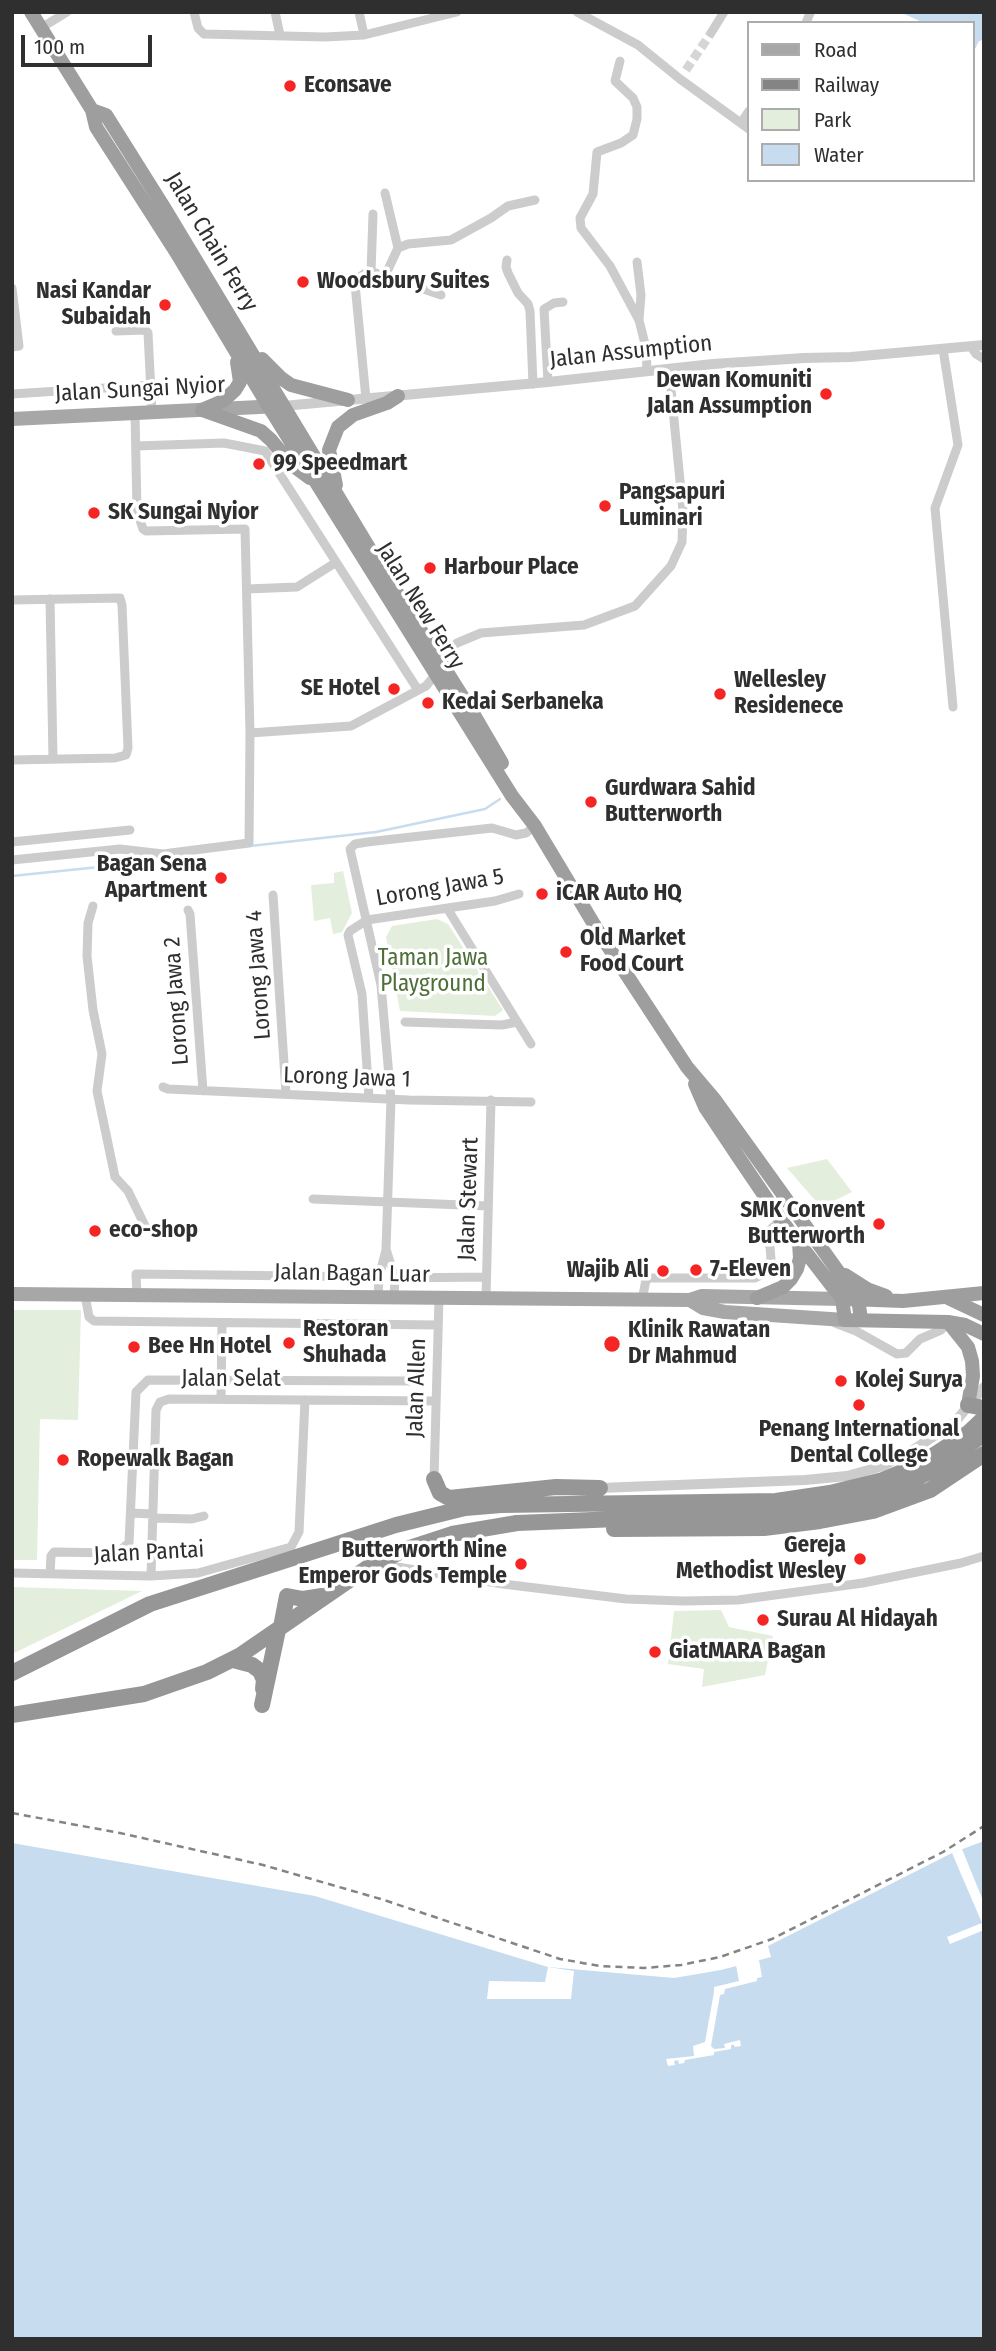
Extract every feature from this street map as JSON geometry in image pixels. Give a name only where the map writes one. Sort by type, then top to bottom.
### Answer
[{"type":"highway","name":"Jalan Chain Ferry","points":[[31,12],[92,110],[96,127],[177,253],[227,338],[276,407]]},
{"type":"highway","name":"Jalan Chain Ferry","points":[[92,110],[106,116],[192,252],[246,344],[276,407]]},
{"type":"highway","points":[[202,410],[229,397],[240,382],[239,368],[227,338]]},
{"type":"highway","points":[[246,344],[281,378],[291,384],[348,400]]},
{"type":"highway","points":[[332,495],[329,450],[338,427],[353,415],[397,396]]},
{"type":"highway","name":"Jalan New Ferry","points":[[276,407],[439,668],[512,796],[535,827],[598,931],[688,1067],[715,1100],[858,1300],[861,1319]]},
{"type":"highway","points":[[202,410],[266,435],[291,464],[332,495]]},
{"type":"highway","name":"Jalan New Ferry","points":[[688,1067],[705,1107],[782,1220],[842,1299],[845,1320]]},
{"type":"highway","points":[[757,1298],[783,1287],[791,1279],[800,1258],[799,1243]]},
{"type":"highway","points":[[833,1265],[867,1289],[903,1301]]},
{"type":"highway","points":[[842,1299],[903,1301],[984,1293]]},
{"type":"highway","points":[[947,1297],[984,1315]]},
{"type":"highway","points":[[845,1320],[948,1322],[965,1325],[984,1335]]},
{"type":"highway","points":[[948,1322],[968,1347],[976,1406]]},
{"type":"highway","points":[[12,1715],[144,1694],[181,1683],[233,1660],[367,1567],[406,1549],[453,1534],[499,1525],[761,1507],[859,1488],[917,1466],[968,1433],[984,1418]]},
{"type":"highway","points":[[465,1508],[547,1503],[828,1507],[905,1485],[939,1466],[984,1434]]},
{"type":"highway","points":[[535,1522],[610,1528],[748,1529],[820,1521],[888,1507],[930,1490],[984,1454]]},
{"type":"highway","points":[[434,1479],[440,1493],[449,1498],[556,1487],[600,1488]]},
{"type":"highway","points":[[396,1525],[427,1506],[432,1497],[434,1479]]},
{"type":"highway","points":[[12,1673],[150,1604],[396,1525],[513,1498],[600,1488]]},
{"type":"highway","points":[[233,1660],[252,1665],[260,1671],[264,1680],[262,1705],[280,1629]]},
{"type":"main road","name":"Jalan Sungai Nyior","points":[[12,419],[276,407]]},
{"type":"main road","name":"Jalan Bagan Luar","points":[[12,1296],[690,1300],[702,1296],[842,1299]]},
{"type":"main road","name":"Jalan Bagan Luar","points":[[690,1300],[703,1308],[725,1312],[845,1320]]},
{"type":"street","points":[[41,28],[67,12]]},
{"type":"street","points":[[194,12],[198,28],[204,34],[325,37],[364,36],[457,12]]},
{"type":"street","points":[[275,12],[280,35]]},
{"type":"street","points":[[359,12],[364,36]]},
{"type":"street","points":[[577,12],[638,45],[745,126]]},
{"type":"street","points":[[711,33],[724,12]]},
{"type":"street","points":[[620,61],[615,81],[634,98],[637,107],[634,135],[597,152],[593,194],[580,218],[581,228],[610,266],[639,320],[646,348],[647,372]]},
{"type":"street","points":[[680,79],[686,70]]},
{"type":"street","points":[[385,193],[398,248],[385,276]]},
{"type":"street","points":[[398,248],[408,243],[451,240],[508,206],[536,200]]},
{"type":"street","points":[[371,273],[373,214]]},
{"type":"street","points":[[507,260],[508,273],[530,311],[533,384]]},
{"type":"street","points":[[637,262],[641,295],[639,320]]},
{"type":"street","points":[[366,399],[355,284],[360,274],[385,276],[441,295]]},
{"type":"street","points":[[12,288],[19,346],[12,347]]},
{"type":"street","points":[[548,383],[544,309],[554,303],[563,302]]},
{"type":"street","points":[[116,331],[145,330],[148,333],[152,412]]},
{"type":"street","name":"Jalan Assumption","points":[[276,407],[548,383],[669,369],[984,345]]},
{"type":"street","points":[[971,347],[984,359]]},
{"type":"street","points":[[943,349],[958,445],[935,508],[953,707]]},
{"type":"street","points":[[250,733],[351,726],[426,686],[449,650],[457,643],[481,632],[584,625],[635,606],[671,566],[682,542],[684,510],[669,369]]},
{"type":"street","points":[[12,394],[152,384]]},
{"type":"street","points":[[12,860],[120,849],[163,854],[249,843],[250,733],[245,529],[146,531],[140,526],[137,511],[135,412]]},
{"type":"street","name":"Jalan New Ferry","points":[[136,446],[224,443],[265,451],[418,690]]},
{"type":"street","points":[[247,589],[297,587],[335,563]]},
{"type":"street","points":[[12,600],[120,598],[128,748],[126,755],[115,758],[12,760]]},
{"type":"street","points":[[50,599],[53,760]]},
{"type":"street","points":[[377,1297],[386,1250],[391,1099],[381,985],[350,849],[355,844],[367,842],[492,828],[516,835],[535,827]]},
{"type":"street","points":[[12,842],[130,830]]},
{"type":"street","points":[[118,831],[120,849]]},
{"type":"street","name":"Lorong Jawa 5","points":[[367,920],[505,899],[519,894]]},
{"type":"street","name":"Lorong Jawa 4","points":[[273,895],[286,1094]]},
{"type":"street","points":[[93,906],[88,923],[87,956],[93,1010],[102,1054],[97,1091],[115,1177],[128,1191],[146,1228]]},
{"type":"street","points":[[447,908],[531,1044]]},
{"type":"street","name":"Lorong Jawa 2","points":[[188,910],[203,1091]]},
{"type":"street","points":[[367,920],[348,935],[362,994],[369,1098]]},
{"type":"street","points":[[405,1022],[502,1025],[517,1022]]},
{"type":"street","name":"Lorong Jawa 1","points":[[163,1087],[391,1099],[531,1102]]},
{"type":"street","name":"Jalan Stewart","points":[[486,1298],[491,1100]]},
{"type":"street","points":[[313,1199],[488,1206]]},
{"type":"street","points":[[642,1300],[646,1280],[650,1278],[755,1278],[763,1274],[771,1259],[770,1247],[764,1235],[782,1220]]},
{"type":"street","points":[[386,1250],[395,1278],[394,1297]]},
{"type":"street","points":[[137,1295],[136,1274],[379,1277]]},
{"type":"street","points":[[395,1278],[486,1277]]},
{"type":"street","points":[[85,1295],[89,1317],[94,1321],[438,1325]]},
{"type":"street","name":"Jalan Allen","points":[[434,1479],[439,1298]]},
{"type":"street","points":[[819,1318],[856,1331],[897,1354],[906,1353],[920,1339],[941,1330],[948,1322]]},
{"type":"street","points":[[221,1399],[222,1322]]},
{"type":"street","points":[[50,1574],[51,1556],[54,1552],[120,1551],[130,1540],[137,1390],[152,1379],[409,1381]]},
{"type":"street","points":[[383,1401],[384,1381]]},
{"type":"street","points":[[600,1488],[847,1476],[883,1466],[916,1448],[976,1406],[984,1387]]},
{"type":"street","name":"Jalan Selat","points":[[151,1576],[156,1410],[160,1402],[169,1399],[436,1401]]},
{"type":"street","name":"Jalan Pantai","points":[[12,1573],[151,1576],[212,1570],[286,1550],[295,1544],[299,1532],[305,1400]]},
{"type":"street","points":[[131,1513],[192,1519],[204,1516]]},
{"type":"street","points":[[367,1567],[391,1566],[503,1584],[626,1599],[710,1601],[751,1599],[863,1583],[984,1556]]},
{"type":"green space","points":[[343,871],[352,913],[342,932],[333,934],[330,918],[314,921],[311,885],[334,883],[334,873]]},
{"type":"green space","name":"Taman Jawa Playground","points":[[437,919],[448,924],[503,1010],[495,1016],[400,1011],[386,937],[392,926]]},
{"type":"green space","points":[[827,1159],[852,1192],[821,1207],[787,1168]]},
{"type":"green space","points":[[12,1310],[81,1310],[78,1420],[40,1419],[37,1560],[12,1560]]},
{"type":"green space","points":[[12,1587],[142,1591],[12,1654]]},
{"type":"green space","points":[[721,1610],[729,1627],[773,1636],[765,1675],[702,1687],[704,1669],[668,1664],[674,1611]]},
{"type":"water","points":[[900,12],[984,12],[984,40],[979,41],[975,49],[975,21],[920,21]]},
{"type":"water","points":[[984,1841],[984,2339],[12,2339],[12,1843],[315,1896],[548,1967],[674,1978],[721,1970],[771,1957],[768,1946],[952,1853]]},
{"type":"pier","points":[[962,1849],[984,1903],[984,1930],[950,1944],[947,1937],[982,1923],[952,1853]]},
{"type":"pier","points":[[759,1960],[762,1977],[757,1978],[757,1981],[725,1989],[724,1994],[720,1995],[711,2046],[714,2049],[725,2048],[724,2044],[740,2040],[741,2046],[731,2045],[731,2049],[714,2052],[714,2055],[685,2060],[679,2064],[678,2060],[674,2061],[675,2065],[668,2066],[666,2059],[694,2056],[693,2046],[705,2042],[714,1987],[739,1981],[736,1965]]},
{"type":"pier","points":[[548,1967],[574,1971],[571,1999],[487,1999],[489,1981],[545,1982]]},
{"type":"waterway","points":[[250,846],[376,832],[485,809],[500,799]]},
{"type":"waterway","points":[[12,876],[138,863]]},
{"type":"tunnel","points":[[686,70],[711,33]]},
{"type":"railway","points":[[12,1813],[120,1833],[263,1865],[384,1900],[560,1959],[600,1966],[644,1968],[681,1965],[720,1957],[772,1939],[943,1852],[984,1826]]},
{"type":"place","name":"Econsave","points":[[290,86]]},
{"type":"place","name":"Woodsbury Suites","points":[[303,282]]},
{"type":"place","name":"Nasi Kandar Subaidah","points":[[165,305]]},
{"type":"place","name":"Dewan Komuniti Jalan Assumption","points":[[826,394]]},
{"type":"place","name":"99 Speedmart","points":[[259,464]]},
{"type":"place","name":"Pangsapuri Luminari","points":[[605,506]]},
{"type":"place","name":"SK Sungai Nyior","points":[[94,513]]},
{"type":"place","name":"Harbour Place","points":[[430,568]]},
{"type":"place","name":"SE Hotel","points":[[394,689]]},
{"type":"place","name":"Wellesley Residenece","points":[[720,694]]},
{"type":"place","name":"Kedai Serbaneka","points":[[428,703]]},
{"type":"place","name":"Gurdwara Sahid Butterworth","points":[[591,802]]},
{"type":"place","name":"Bagan Sena Apartment","points":[[221,878]]},
{"type":"place","name":"iCAR Auto HQ","points":[[542,894]]},
{"type":"place","name":"Old Market Food Court","points":[[566,952]]},
{"type":"place","name":"SMK Convent Butterworth","points":[[879,1224]]},
{"type":"place","name":"eco-shop","points":[[95,1231]]},
{"type":"place","name":"7-Eleven","points":[[696,1270]]},
{"type":"place","name":"Wajib Ali","points":[[663,1271]]},
{"type":"place","name":"Restoran Shuhada","points":[[289,1343]]},
{"type":"place","name":"Klinik Rawatan Dr Mahmud","points":[[612,1344]]},
{"type":"place","name":"Bee Hn Hotel","points":[[134,1347]]},
{"type":"place","name":"Kolej Surya","points":[[841,1381]]},
{"type":"place","name":"Penang International Dental College","points":[[859,1405]]},
{"type":"place","name":"Ropewalk Bagan","points":[[63,1460]]},
{"type":"place","name":"Gereja Methodist Wesley","points":[[860,1559]]},
{"type":"place","name":"Butterworth Nine Emperor Gods Temple","points":[[521,1564]]},
{"type":"place","name":"Surau Al Hidayah","points":[[763,1620]]},
{"type":"place","name":"GiatMARA Bagan","points":[[655,1652]]}]
